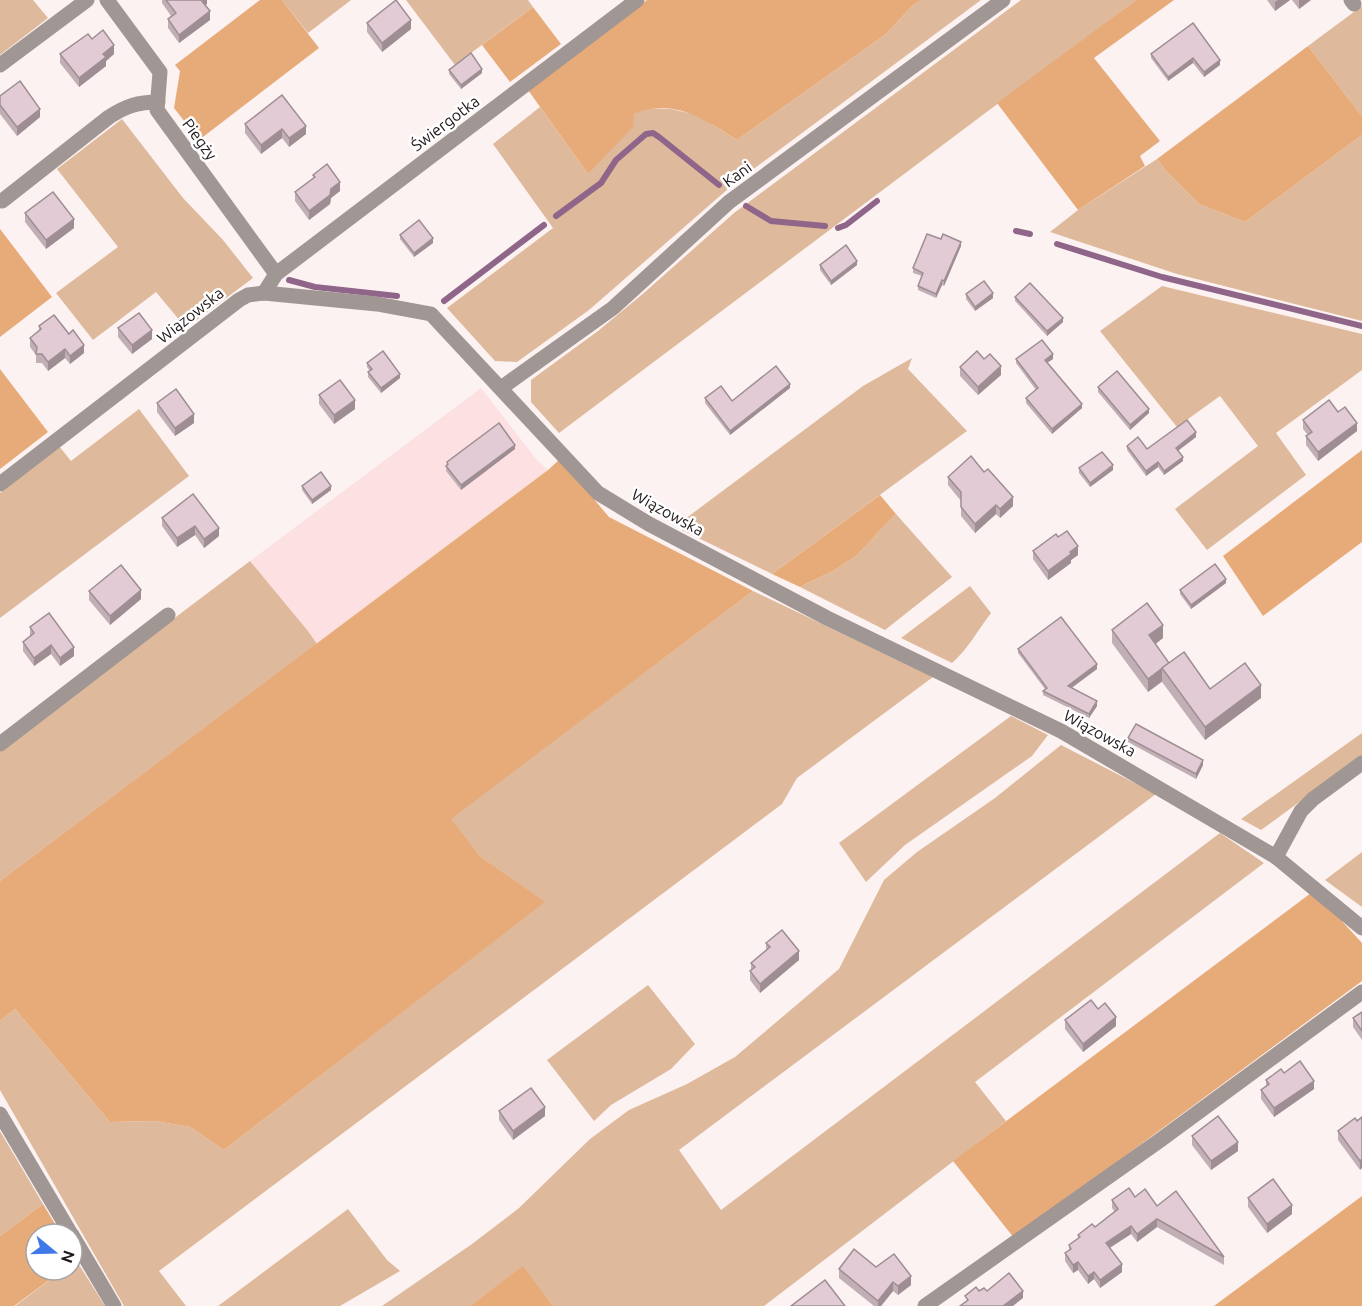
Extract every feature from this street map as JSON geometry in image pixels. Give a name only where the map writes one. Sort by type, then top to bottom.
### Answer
[{"type":"street","points":[[0,65],[87,0]]},
{"type":"street","name":"Piegży","points":[[107,0],[160,72],[157,110],[276,274]]},
{"type":"street","name":"Świergotka","points":[[276,274],[637,0]]},
{"type":"street","name":"Kani","points":[[501,388],[613,308],[729,202],[1003,0]]},
{"type":"street","points":[[2,201],[109,117],[128,105],[158,102]]},
{"type":"street","points":[[264,294],[276,274]]},
{"type":"street","name":"Wiązowska","points":[[0,484],[248,295],[264,294],[377,304],[431,314],[598,493],[650,524],[826,618],[1061,731],[1276,857],[1362,928]]},
{"type":"street","points":[[0,744],[168,615]]},
{"type":"street","points":[[1276,857],[1301,811],[1313,799],[1362,763]]},
{"type":"street","points":[[925,1306],[1160,1141],[1362,992]]},
{"type":"street","points":[[0,1114],[64,1222]]},
{"type":"street","points":[[84,1255],[114,1306]]},
{"type":"shaded area","points":[[0,0],[33,0],[48,18],[0,55]]},
{"type":"shaded area","points":[[260,0],[282,0],[319,48],[199,140],[174,108],[180,71],[175,65]]},
{"type":"shaded area","points":[[282,0],[351,0],[308,33]]},
{"type":"shaded area","points":[[406,0],[528,0],[533,7],[455,65]]},
{"type":"shaded area","points":[[647,0],[921,0],[913,5],[886,34],[737,140],[688,113],[675,109],[648,109],[634,114],[633,127],[588,174],[528,90]]},
{"type":"shaded area","points":[[921,0],[981,0],[736,182],[589,310],[517,362],[495,361],[447,308],[553,228],[493,144],[540,107],[588,174],[634,114],[647,108],[671,109],[697,115],[737,140],[886,34],[913,5]]},
{"type":"shaded area","points":[[1021,0],[1136,0],[559,433],[531,402],[531,380],[598,331],[734,213]]},
{"type":"shaded area","points":[[1136,0],[1174,0],[1094,58],[1160,141],[1140,156],[1145,166],[1078,210],[997,103]]},
{"type":"shaded area","points":[[1362,6],[1362,116],[1308,46]]},
{"type":"shaded area","points":[[533,7],[561,44],[510,82],[482,45]]},
{"type":"shaded area","points":[[1308,46],[1362,116],[1362,135],[1245,222],[1199,204],[1157,159]]},
{"type":"shaded area","points":[[122,119],[183,198],[223,240],[253,278],[186,328],[156,292],[93,340],[56,293],[118,247],[57,169]]},
{"type":"shaded area","points":[[1362,135],[1362,321],[1177,274],[1050,232],[1078,210],[1157,159],[1199,204],[1245,222]]},
{"type":"shaded area","points":[[0,229],[52,297],[0,337]]},
{"type":"shaded area","points":[[1162,286],[1362,334],[1362,370],[1276,433],[1306,475],[1207,550],[1175,509],[1258,446],[1220,396],[1177,427],[1100,331]]},
{"type":"shaded area","points":[[912,358],[908,369],[967,431],[772,574],[682,530],[685,519],[863,386]]},
{"type":"shaded area","points":[[0,369],[48,432],[0,469]]},
{"type":"shaded area","points":[[481,388],[537,460],[548,470],[317,644],[250,561]]},
{"type":"shaded area","points":[[139,409],[189,476],[0,618],[0,493],[59,446],[71,461]]},
{"type":"shaded area","points":[[1362,450],[1362,542],[1263,616],[1223,556]]},
{"type":"shaded area","points":[[560,459],[609,517],[753,591],[451,819],[480,856],[545,902],[224,1150],[190,1127],[155,1121],[110,1122],[15,1009],[0,1021],[0,881]]},
{"type":"shaded area","points":[[880,495],[896,514],[856,556],[833,571],[800,587],[772,574]]},
{"type":"shaded area","points":[[896,514],[952,577],[885,630],[800,587],[833,571],[856,556]]},
{"type":"shaded area","points":[[250,561],[317,644],[0,881],[0,750]]},
{"type":"shaded area","points":[[970,586],[991,613],[968,646],[952,663],[901,638]]},
{"type":"shaded area","points":[[753,591],[933,677],[797,778],[782,804],[159,1271],[186,1306],[124,1306],[84,1236],[84,1222],[76,1222],[0,1090],[0,1021],[15,1009],[110,1122],[155,1121],[190,1127],[224,1150],[544,902],[480,856],[450,819]]},
{"type":"shaded area","points":[[1011,716],[1048,735],[1032,756],[905,845],[866,882],[839,843]]},
{"type":"shaded area","points":[[1362,733],[1362,756],[1261,830],[1241,819]]},
{"type":"shaded area","points":[[1061,745],[1156,794],[679,1150],[721,1210],[1220,833],[1264,863],[975,1082],[1006,1121],[764,1306],[553,1306],[523,1267],[470,1306],[382,1306],[472,1244],[519,1208],[590,1139],[629,1110],[687,1084],[735,1057],[839,969],[884,880],[917,852],[995,798]]},
{"type":"shaded area","points":[[1362,852],[1362,907],[1325,880]]},
{"type":"shaded area","points":[[1311,893],[1362,943],[1362,981],[1014,1238],[953,1161]]},
{"type":"shaded area","points":[[648,985],[695,1044],[671,1069],[611,1105],[594,1121],[547,1060]]},
{"type":"shaded area","points":[[0,1131],[43,1204],[0,1236]]},
{"type":"shaded area","points":[[1362,1196],[1362,1306],[1214,1306]]},
{"type":"shaded area","points":[[43,1204],[54,1222],[24,1222],[24,1282],[47,1282],[14,1306],[0,1306],[0,1236]]},
{"type":"shaded area","points":[[348,1209],[387,1260],[400,1271],[340,1306],[218,1306]]},
{"type":"shaded area","points":[[523,1266],[553,1306],[470,1306]]},
{"type":"shaded area","points":[[84,1273],[105,1306],[15,1306],[47,1282],[84,1282]]},
{"type":"building","points":[[166,0],[201,0],[210,11],[179,35],[168,19],[176,13]]},
{"type":"building","points":[[396,0],[411,20],[382,43],[367,23]]},
{"type":"building","points":[[1193,23],[1220,60],[1204,72],[1193,58],[1168,77],[1151,54]]},
{"type":"building","points":[[103,30],[114,45],[103,54],[106,57],[79,78],[60,54],[88,34],[92,39]]},
{"type":"building","points":[[471,53],[482,69],[461,85],[449,70]]},
{"type":"building","points":[[20,81],[40,109],[17,127],[0,105],[0,96]]},
{"type":"building","points":[[282,95],[306,126],[289,138],[282,129],[261,145],[245,124]]},
{"type":"building","points":[[327,164],[340,182],[331,189],[330,195],[309,211],[295,192],[315,177],[313,175]]},
{"type":"building","points":[[53,192],[74,219],[46,240],[25,213]]},
{"type":"building","points":[[419,220],[433,238],[414,253],[400,235]]},
{"type":"building","points":[[927,234],[941,239],[943,234],[961,242],[936,294],[918,286],[923,273],[913,268]]},
{"type":"building","points":[[846,245],[857,261],[831,281],[820,265]]},
{"type":"building","points":[[984,281],[993,293],[975,307],[966,294]]},
{"type":"building","points":[[1030,283],[1063,318],[1047,331],[1015,297]]},
{"type":"building","points":[[139,313],[152,330],[132,345],[118,328]]},
{"type":"building","points":[[54,315],[69,334],[73,330],[84,345],[70,356],[65,349],[48,362],[42,354],[36,354],[37,347],[30,338],[41,329],[39,326]]},
{"type":"building","points":[[1042,340],[1053,354],[1045,360],[1082,404],[1052,429],[1026,398],[1038,388],[1016,359]]},
{"type":"building","points":[[383,351],[400,374],[381,388],[368,372],[372,369],[367,363]]},
{"type":"building","points":[[977,351],[984,359],[990,354],[1001,366],[978,387],[960,367]]},
{"type":"building","points":[[776,366],[790,384],[730,431],[705,398],[721,386],[732,401]]},
{"type":"building","points":[[1117,371],[1149,409],[1130,425],[1098,387]]},
{"type":"building","points":[[340,380],[355,400],[334,415],[319,395]]},
{"type":"building","points":[[176,389],[194,414],[175,428],[157,403]]},
{"type":"building","points":[[1329,400],[1338,412],[1345,407],[1357,423],[1318,452],[1306,436],[1312,432],[1303,420]]},
{"type":"building","points":[[1187,420],[1196,432],[1176,448],[1183,457],[1164,471],[1158,462],[1146,471],[1127,446],[1138,437],[1147,449]]},
{"type":"building","points":[[499,423],[515,445],[461,485],[446,466],[447,462]]},
{"type":"building","points":[[1102,452],[1113,465],[1090,483],[1079,468]]},
{"type":"building","points":[[971,456],[984,472],[988,469],[1013,497],[1000,509],[996,505],[975,524],[961,507],[961,492],[948,477]]},
{"type":"building","points":[[321,472],[331,486],[312,500],[302,486]]},
{"type":"building","points":[[193,494],[219,528],[204,539],[195,526],[177,538],[162,518]]},
{"type":"building","points":[[1067,531],[1078,546],[1048,571],[1033,551],[1056,534],[1058,537]]},
{"type":"building","points":[[1215,564],[1226,579],[1191,605],[1180,590]]},
{"type":"building","points":[[121,565],[141,590],[110,616],[89,591]]},
{"type":"building","points":[[1147,603],[1163,625],[1149,635],[1169,663],[1148,679],[1112,630]]},
{"type":"building","points":[[49,613],[74,647],[60,658],[51,645],[34,658],[23,642],[34,633],[30,627]]},
{"type":"building","points":[[1061,617],[1097,664],[1068,686],[1097,701],[1089,714],[1043,691],[1047,688],[1018,649]]},
{"type":"building","points":[[1184,652],[1210,689],[1245,663],[1261,685],[1205,727],[1162,668]]},
{"type":"building","points":[[1136,724],[1203,760],[1196,774],[1128,738]]},
{"type":"building","points":[[782,930],[799,951],[760,984],[750,971],[755,967],[751,963],[770,947],[766,943]]},
{"type":"building","points":[[1091,1000],[1098,1009],[1105,1003],[1116,1017],[1083,1044],[1065,1020]]},
{"type":"building","points":[[1362,1012],[1362,1031],[1353,1018]]},
{"type":"building","points":[[1300,1061],[1314,1081],[1274,1108],[1261,1090],[1269,1084],[1266,1080],[1281,1069],[1284,1073]]},
{"type":"building","points":[[531,1088],[545,1107],[513,1131],[499,1111]]},
{"type":"building","points":[[1218,1116],[1238,1142],[1211,1161],[1192,1136]]},
{"type":"building","points":[[1362,1117],[1362,1159],[1360,1161],[1338,1131],[1355,1118],[1357,1121]]},
{"type":"building","points":[[1273,1179],[1292,1205],[1267,1224],[1248,1198]]},
{"type":"building","points":[[1129,1188],[1135,1197],[1145,1189],[1157,1206],[1176,1191],[1224,1257],[1157,1219],[1137,1234],[1131,1226],[1106,1243],[1122,1264],[1100,1280],[1094,1272],[1088,1276],[1078,1262],[1073,1265],[1065,1253],[1071,1249],[1069,1245],[1080,1237],[1078,1235],[1092,1224],[1095,1227],[1118,1209],[1112,1200]]},
{"type":"building","points":[[854,1249],[876,1267],[894,1254],[911,1276],[898,1286],[893,1282],[878,1301],[839,1269]]},
{"type":"building","points":[[1009,1273],[1023,1291],[1003,1306],[960,1306],[968,1300],[965,1296],[976,1287],[979,1291],[984,1288],[987,1291]]},
{"type":"building","points":[[825,1280],[845,1306],[791,1306]]},
{"type":"waterway","points":[[556,216],[601,183],[616,160],[646,134],[653,133],[659,137],[719,185]]},
{"type":"waterway","points":[[838,228],[846,225],[877,201]]},
{"type":"waterway","points":[[746,206],[771,221],[825,226]]},
{"type":"waterway","points":[[444,301],[544,225]]},
{"type":"waterway","points":[[1016,231],[1030,234]]},
{"type":"waterway","points":[[1057,244],[1162,277],[1362,326]]},
{"type":"waterway","points":[[289,280],[315,287],[397,296]]}]
